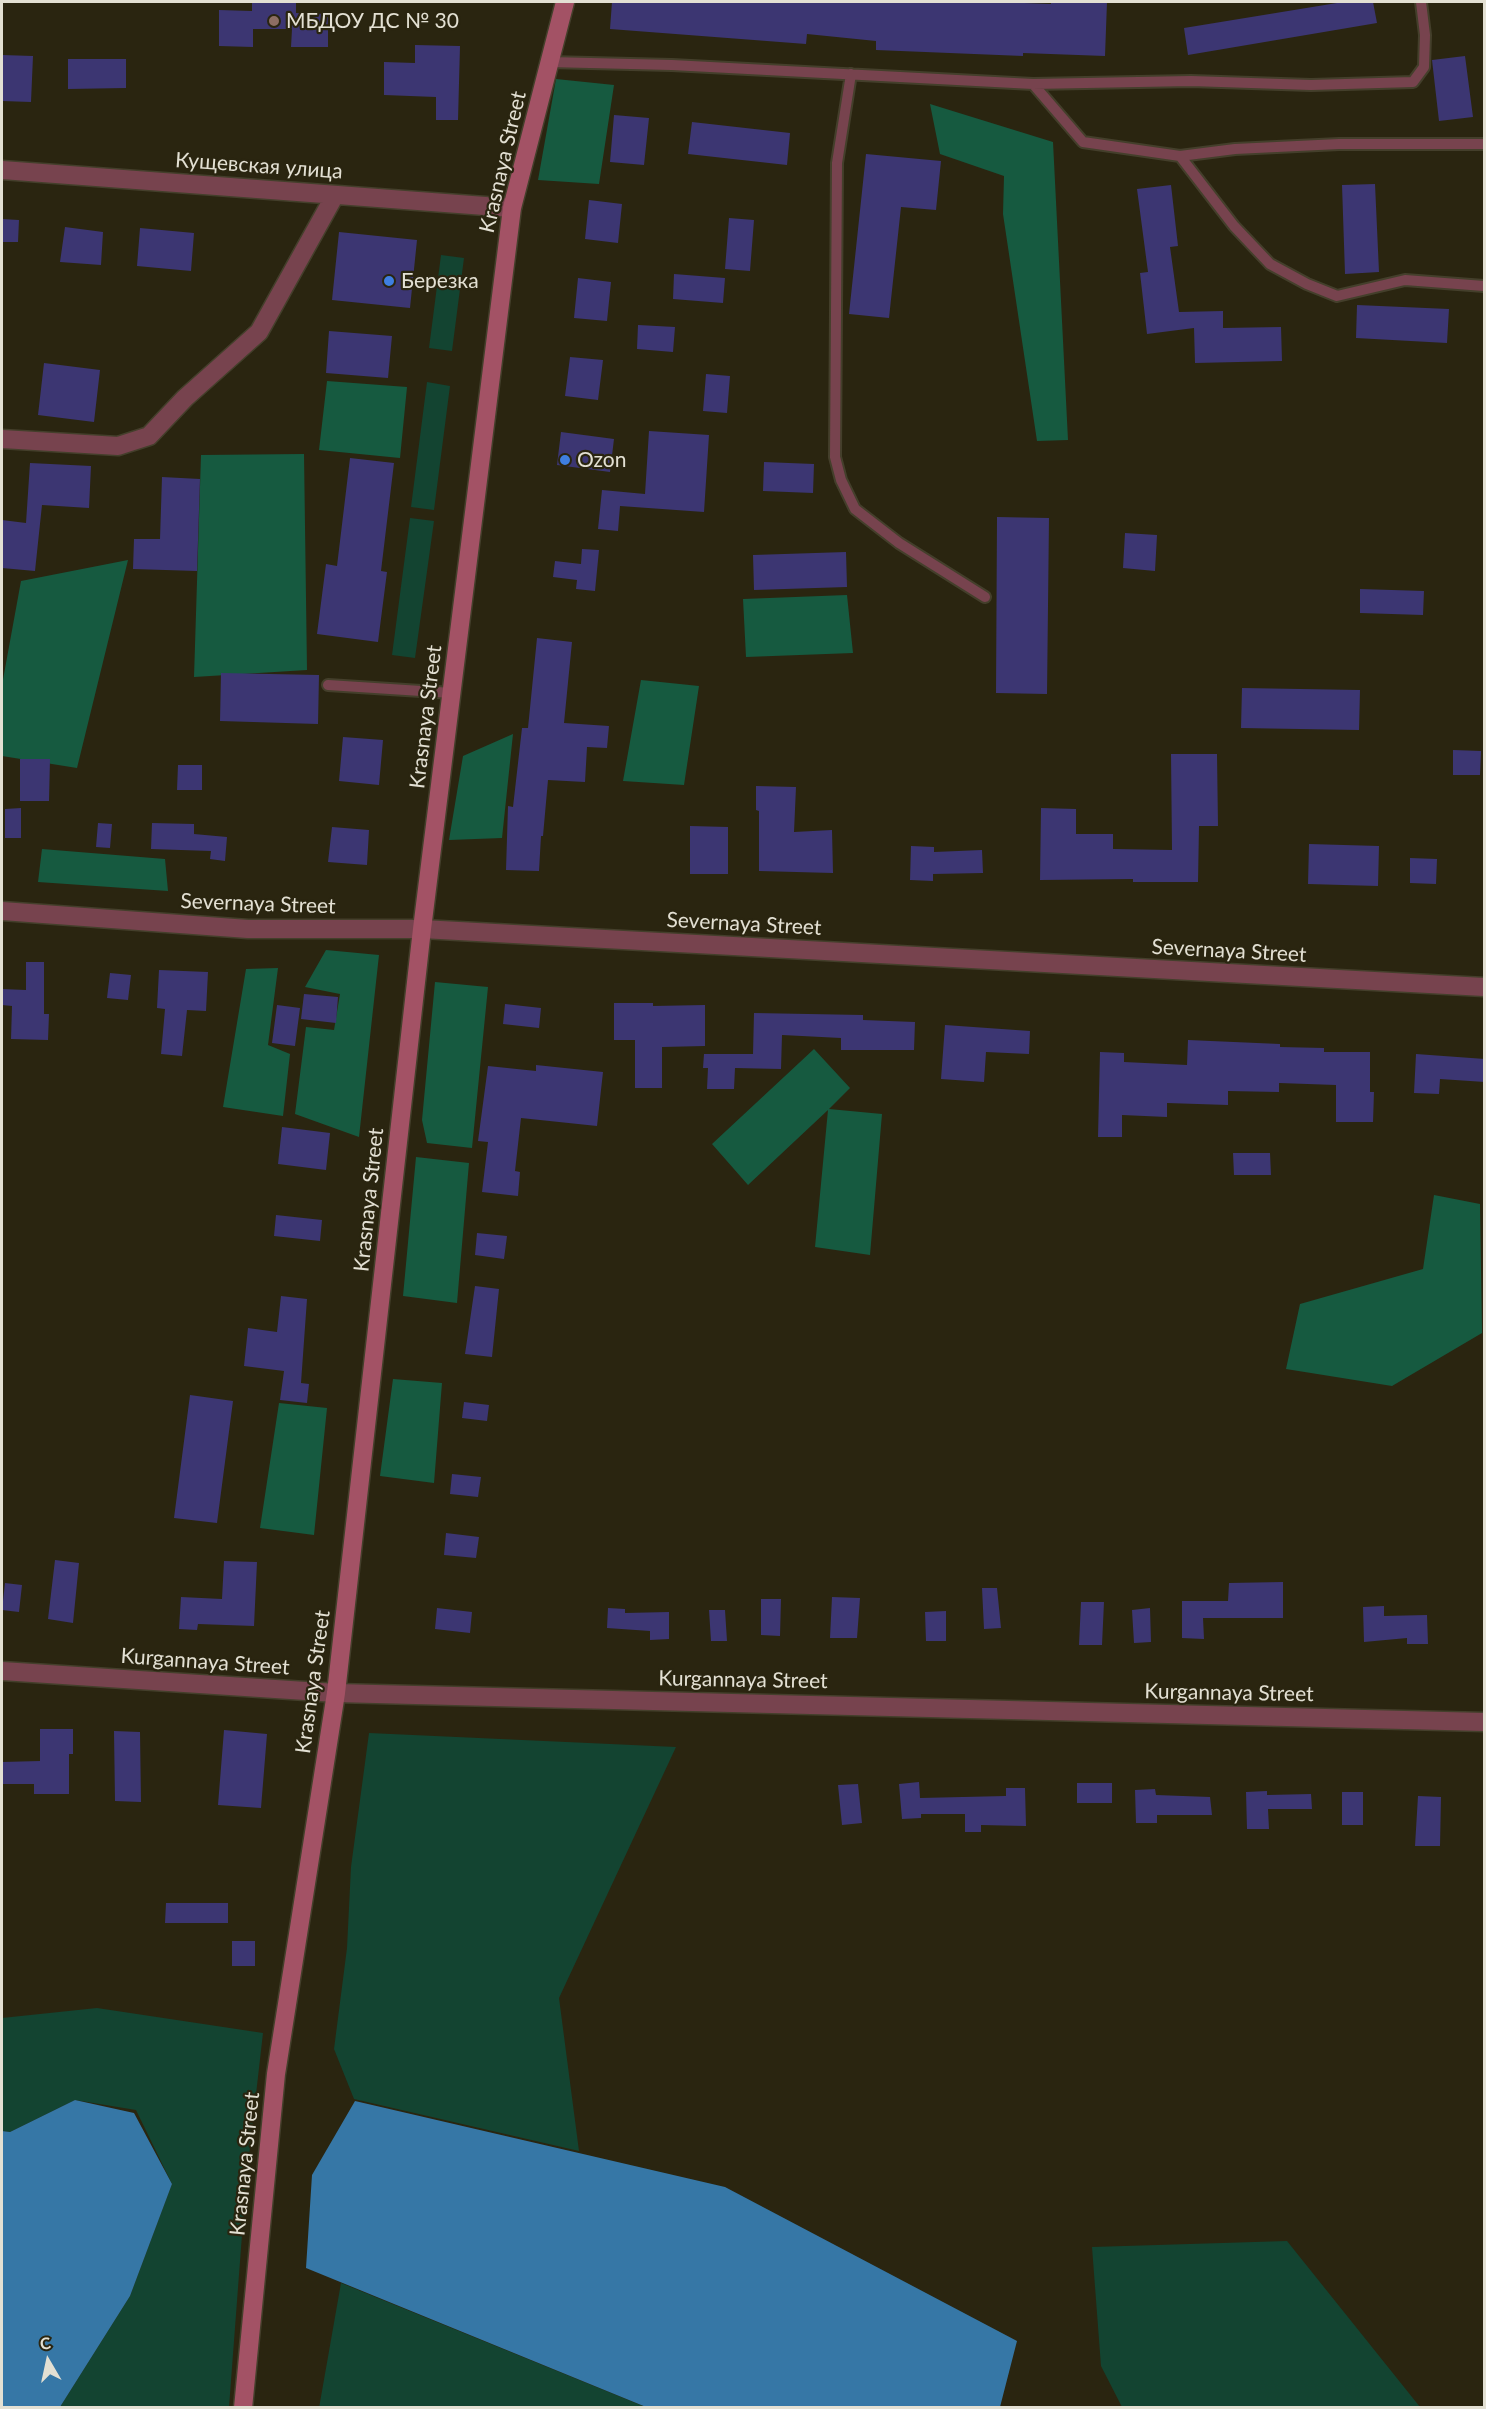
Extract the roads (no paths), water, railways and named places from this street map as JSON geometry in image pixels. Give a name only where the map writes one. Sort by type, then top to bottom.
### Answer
[{"type":"street","name":"Krasnaya Street","points":[[243,2408],[276,2074],[336,1693],[422,929],[512,208],[565,2]]},
{"type":"street","name":"Кущевская улица","points":[[2,170],[512,208]]},
{"type":"street","points":[[2,439],[118,446],[149,436],[185,398],[259,332],[335,195]]},
{"type":"street","name":"Severnaya Street","points":[[2,911],[248,929],[422,929],[1485,987]]},
{"type":"street","name":"Kurgannaya Street","points":[[2,1671],[336,1693],[1485,1722]]},
{"type":"lane","points":[[549,62],[672,65],[1033,84],[1191,81],[1311,85],[1413,82],[1424,67],[1425,35],[1421,2]]},
{"type":"lane","points":[[851,74],[837,163],[834,294],[835,457],[837,465],[841,480],[855,509],[899,543],[985,597]]},
{"type":"lane","points":[[1033,84],[1083,142],[1180,156],[1235,148],[1328,144],[1485,144]]},
{"type":"lane","points":[[1180,156],[1234,226],[1270,264],[1307,284],[1337,296],[1405,280],[1485,286]]},
{"type":"lane","points":[[328,685],[452,693]]},
{"type":"water","points":[[75,2100],[134,2113],[172,2184],[130,2296],[60,2407],[2,2407],[2,2131],[10,2132]]},
{"type":"water","points":[[355,2101],[725,2187],[1017,2341],[1000,2407],[646,2407],[306,2268],[312,2175]]},
{"type":"place","name":"МБДОУ ДС № 30","points":[[274,21]]},
{"type":"place","name":"Березка","points":[[389,281]]},
{"type":"place","name":"Ozon","points":[[565,460]]}]
